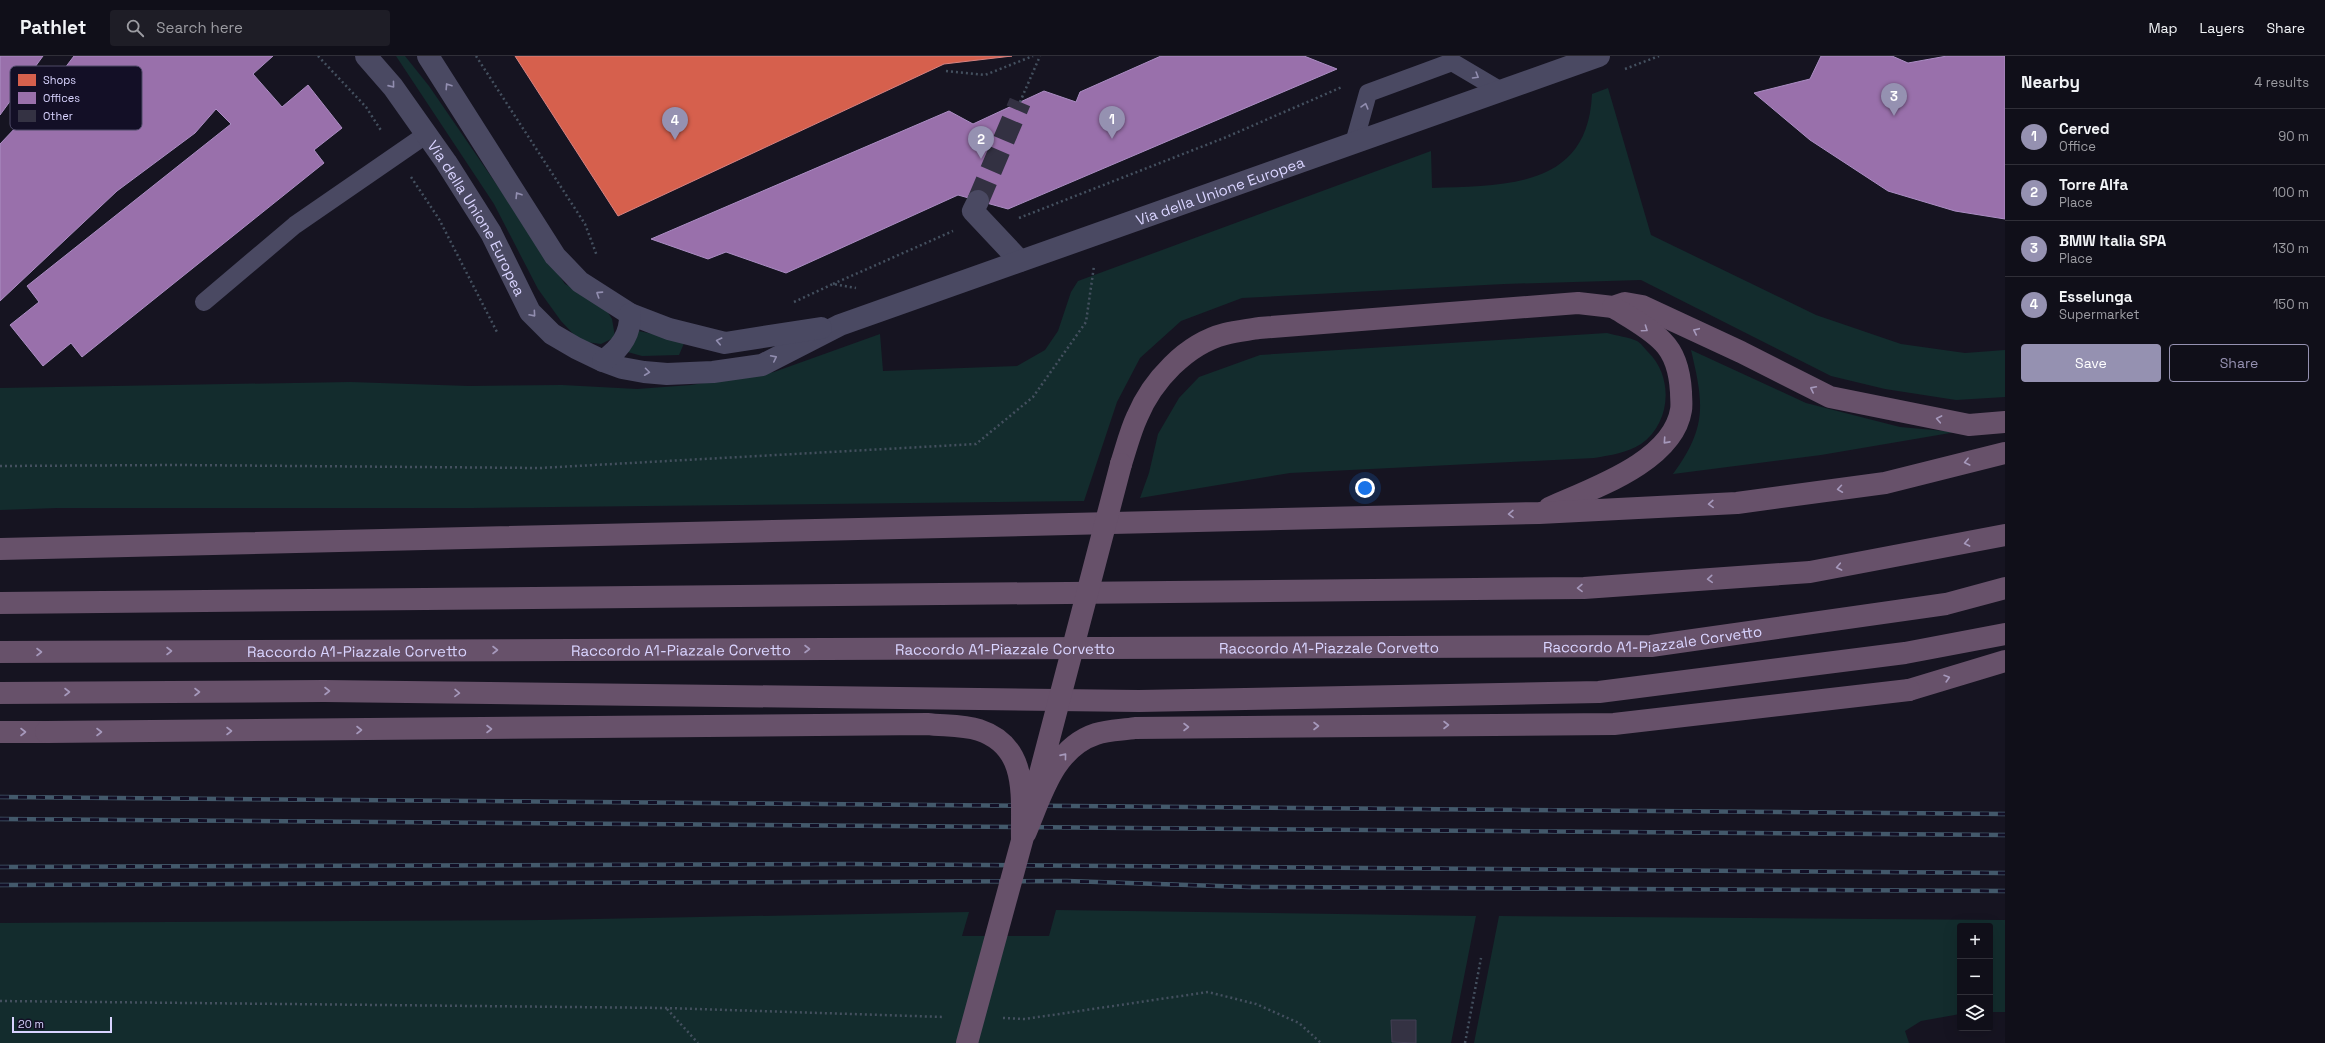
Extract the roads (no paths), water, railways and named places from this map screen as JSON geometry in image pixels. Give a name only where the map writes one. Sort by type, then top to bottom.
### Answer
[{"type":"highway","points":[[967,1043],[1022,841],[1121,464],[1137,417],[1152,391],[1174,363],[1191,350],[1225,334],[1267,328],[1578,304],[1613,307],[1626,303],[1642,306],[1741,352],[1830,397],[1969,425],[2005,422]]},
{"type":"highway","points":[[1539,513],[1614,479],[1648,460],[1670,437],[1681,411],[1680,380],[1674,359],[1663,341],[1613,307]]},
{"type":"highway","points":[[0,549],[1539,513],[1745,502],[1885,483],[2005,453]]},
{"type":"highway","points":[[0,603],[1584,588],[1810,572],[2005,535]]},
{"type":"highway","name":"Raccordo A1-Piazzale Corvetto","points":[[0,652],[1651,646],[1946,604],[2005,588]]},
{"type":"highway","points":[[0,693],[324,691],[1139,701],[1599,692],[1905,653],[2005,634]]},
{"type":"highway","points":[[1022,841],[1055,767],[1066,752],[1078,742],[1096,734],[1135,728],[1614,724],[1910,690],[2005,661]]},
{"type":"highway","points":[[0,732],[927,724],[958,727],[979,730],[994,738],[1014,756],[1020,779],[1022,841]]},
{"type":"street","name":"Via della Unione Europea","points":[[366,56],[393,87],[427,134],[491,233],[530,312],[552,334],[603,361],[622,368],[667,374],[713,372],[762,365],[840,324],[1600,56]]},
{"type":"street","name":"Via della Unione Europea","points":[[428,56],[555,256],[580,282],[630,314],[669,330],[726,343],[840,324]]},
{"type":"street","points":[[975,206],[1020,261]]},
{"type":"street","points":[[603,361],[614,353],[624,341],[630,327],[630,314]]},
{"type":"lane","points":[[1354,143],[1368,93],[1452,62],[1501,91]]},
{"type":"lane","points":[[204,302],[295,226],[427,134]]},
{"type":"tunnel","points":[[978,201],[1020,102]]},
{"type":"railway","points":[[0,797],[2005,814]]},
{"type":"railway","points":[[0,819],[2005,835]]},
{"type":"railway","points":[[0,867],[850,864],[2005,873]]},
{"type":"railway","points":[[0,885],[1067,881],[1249,887],[2005,891]]},
{"type":"place","name":"BMW Italia SPA","points":[[1894,116]]},
{"type":"place","name":"Cerved","points":[[1112,139]]},
{"type":"place","name":"Esselunga","points":[[675,140]]},
{"type":"place","name":"Torre Alfa","points":[[981,159]]}]
